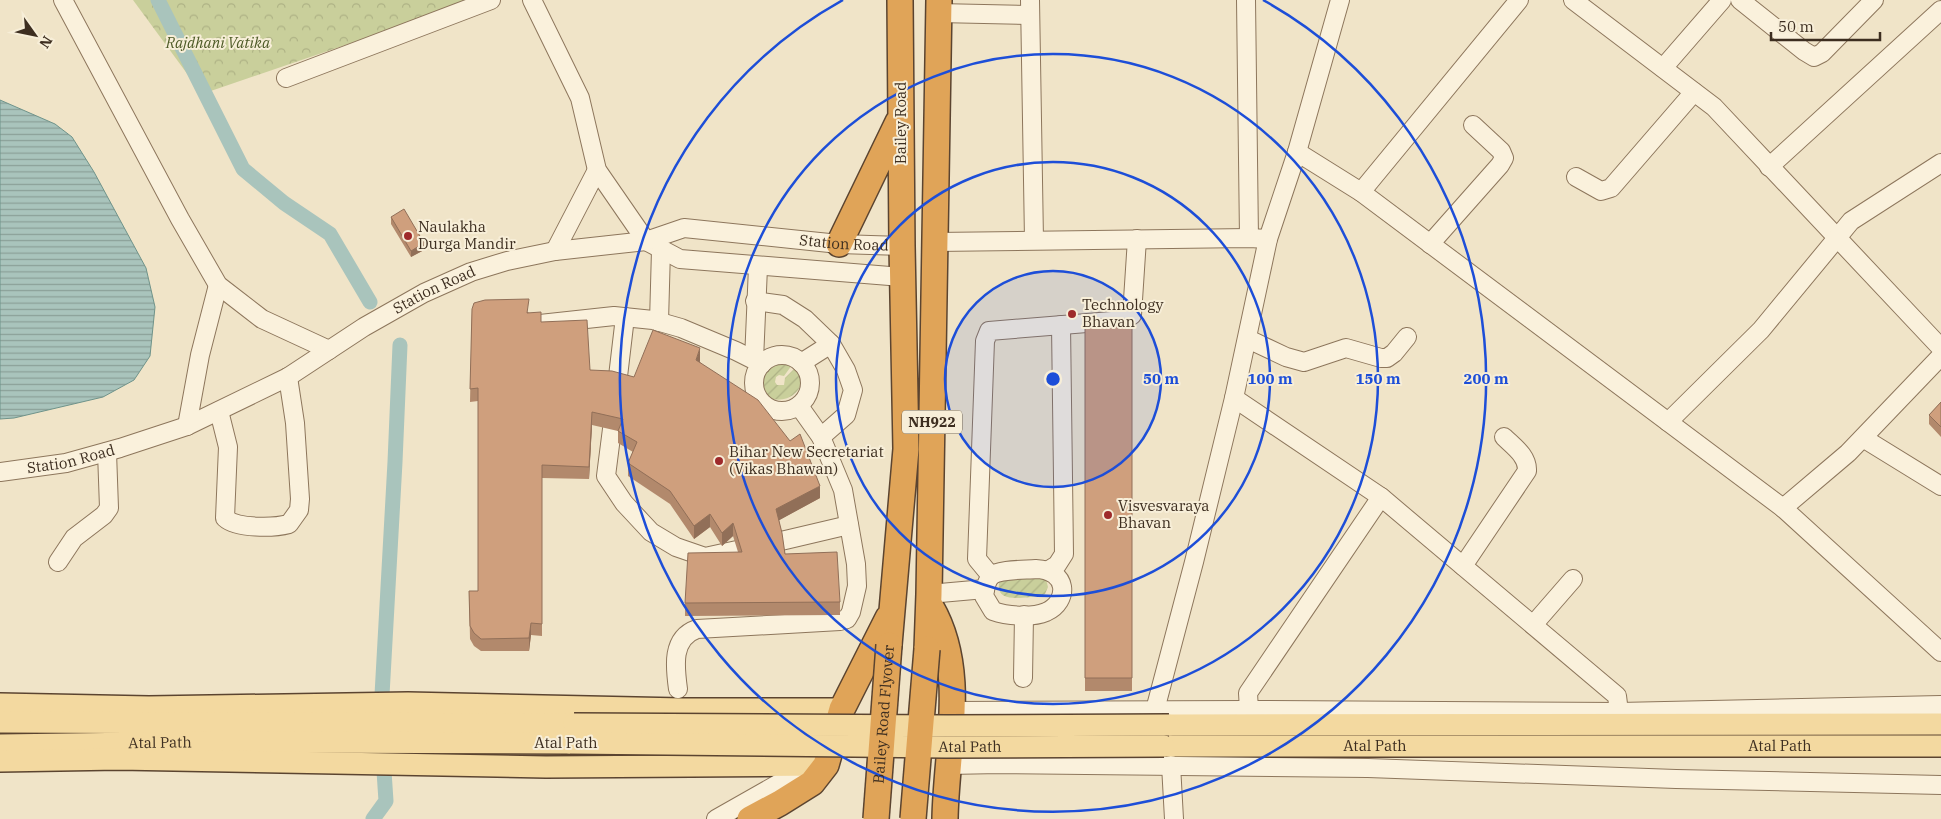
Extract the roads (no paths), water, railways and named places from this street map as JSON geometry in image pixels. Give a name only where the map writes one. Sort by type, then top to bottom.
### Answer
[{"type":"highway","name":"Bailey Road","points":[[900,0],[902,246]]},
{"type":"highway","points":[[900,32],[912,0]]},
{"type":"highway","name":"NH922","points":[[913,819],[929,605],[939,7]]},
{"type":"highway","points":[[839,244],[901,116]]},
{"type":"highway","name":"NH922","points":[[892,611],[906,449],[902,246]]},
{"type":"highway","points":[[929,605],[941,624],[951,665],[952,711],[945,788],[945,819]]},
{"type":"highway","points":[[929,605],[940,651],[940,703],[932,819]]},
{"type":"highway","points":[[750,819],[780,803],[819,774],[842,709],[892,611]]},
{"type":"highway","name":"Bailey Road Flyover","points":[[876,819],[892,611]]},
{"type":"main road","points":[[0,704],[149,707],[363,703],[413,722],[682,709],[842,709]]},
{"type":"main road","name":"Atal Path","points":[[572,733],[948,726],[1162,718],[1941,724]]},
{"type":"main road","name":"Atal Path","points":[[0,722],[348,733]]},
{"type":"main road","name":"Atal Path","points":[[0,744],[348,733],[413,722],[572,733],[1167,755],[1941,746]]},
{"type":"main road","points":[[0,761],[119,759],[819,774]]},
{"type":"street","points":[[63,0],[180,219],[218,285],[262,319],[329,350]]},
{"type":"street","points":[[286,78],[491,0]]},
{"type":"street","points":[[532,0],[580,98],[597,170],[646,242],[680,259],[902,277]]},
{"type":"street","points":[[1246,0],[1248,238]]},
{"type":"street","points":[[1162,718],[1194,562],[1248,340],[1268,239],[1297,152],[1340,0]]},
{"type":"street","points":[[1361,192],[1519,0]]},
{"type":"street","points":[[1573,0],[1714,107],[1941,348]]},
{"type":"street","points":[[1663,68],[1722,0]]},
{"type":"street","points":[[1740,0],[1814,57],[1822,53],[1874,0]]},
{"type":"street","points":[[939,7],[1030,7],[1034,240]]},
{"type":"street","points":[[1769,167],[1941,10]]},
{"type":"street","points":[[1576,177],[1587,185],[1601,191],[1610,188],[1694,92]]},
{"type":"street","points":[[1430,244],[1500,165],[1504,158],[1501,151],[1473,125]]},
{"type":"street","points":[[1297,152],[1361,192],[1783,508],[1941,652]]},
{"type":"street","points":[[1668,422],[1761,330],[1851,222],[1941,163]]},
{"type":"street","points":[[555,251],[597,170]]},
{"type":"street","name":"Station Road","points":[[0,472],[66,463],[187,426],[288,377],[389,312],[453,279],[507,261],[555,251],[646,242],[684,228],[839,244],[902,246]]},
{"type":"street","points":[[929,605],[988,583],[1005,572],[1048,570],[1056,574],[1060,580],[1061,593],[1059,599],[1054,606],[1045,612],[1008,615],[993,611],[984,596],[988,583],[977,559],[985,341],[989,331],[1124,320],[1132,315],[1137,239]]},
{"type":"street","points":[[935,242],[1268,239]]},
{"type":"street","points":[[659,322],[661,250]]},
{"type":"street","points":[[540,324],[625,316],[659,322],[686,330],[736,350],[758,362],[775,356],[793,358],[807,370],[810,388],[807,396],[799,406],[784,411],[766,407],[756,392],[754,383],[758,362],[755,301],[758,266]]},
{"type":"street","points":[[187,426],[196,373],[218,285]]},
{"type":"street","points":[[755,301],[783,305],[806,319],[831,344],[846,370],[852,390],[846,415],[821,437]]},
{"type":"street","points":[[617,385],[625,316]]},
{"type":"street","points":[[1048,570],[1057,564],[1064,554],[1061,325]]},
{"type":"street","points":[[1248,340],[1286,357],[1304,362],[1346,348],[1387,358],[1394,353],[1407,337]]},
{"type":"street","points":[[801,363],[831,344]]},
{"type":"street","points":[[1783,508],[1848,453],[1941,356]]},
{"type":"street","points":[[219,411],[228,447],[225,518],[237,525],[281,526],[289,524],[299,510],[300,499],[295,423],[288,377]]},
{"type":"street","points":[[1234,398],[1381,498],[1617,696],[1619,712]]},
{"type":"street","points":[[678,689],[675,668],[676,654],[680,642],[689,632],[697,629],[831,622],[847,619],[852,612],[857,586],[856,564],[843,490],[821,437],[799,406]]},
{"type":"street","points":[[612,429],[606,476],[624,503],[651,532],[676,547],[705,557],[738,550]]},
{"type":"street","points":[[1463,566],[1527,471],[1528,464],[1525,458],[1504,437]]},
{"type":"street","points":[[1863,438],[1941,486]]},
{"type":"street","points":[[58,562],[74,538],[104,515],[109,508],[107,452]]},
{"type":"street","points":[[1248,710],[1248,694],[1381,498]]},
{"type":"street","points":[[781,541],[849,525]]},
{"type":"street","points":[[1533,624],[1573,579]]},
{"type":"street","points":[[1023,678],[1024,615]]},
{"type":"street","points":[[952,711],[1162,718],[1248,710],[1619,712],[1941,705]]},
{"type":"street","points":[[997,711],[1000,764]]},
{"type":"street","points":[[948,766],[1167,755],[1359,768],[1676,779],[1941,785]]},
{"type":"street","points":[[1167,755],[1174,819]]},
{"type":"street","points":[[716,819],[790,777],[819,774]]},
{"type":"water","points":[[0,100],[55,124],[72,137],[94,172],[146,268],[155,307],[150,356],[134,380],[103,397],[14,418],[0,419]]},
{"type":"waterway","points":[[158,0],[243,169],[284,203],[330,234],[370,302]]},
{"type":"waterway","points":[[381,713],[400,345]]},
{"type":"waterway","points":[[373,819],[386,801],[383,756]]},
{"type":"place","name":"Naulakha Durga Mandir","points":[[408,236]]},
{"type":"place","name":"Technology Bhavan","points":[[1072,314]]},
{"type":"place","name":"Bihar New Secretariat (Vikas Bhawan)","points":[[719,461]]},
{"type":"place","name":"Visvesvaraya Bhavan","points":[[1108,515]]},
{"type":"park label","name":"Rajdhani Vatika","points":[[218,43]]}]
